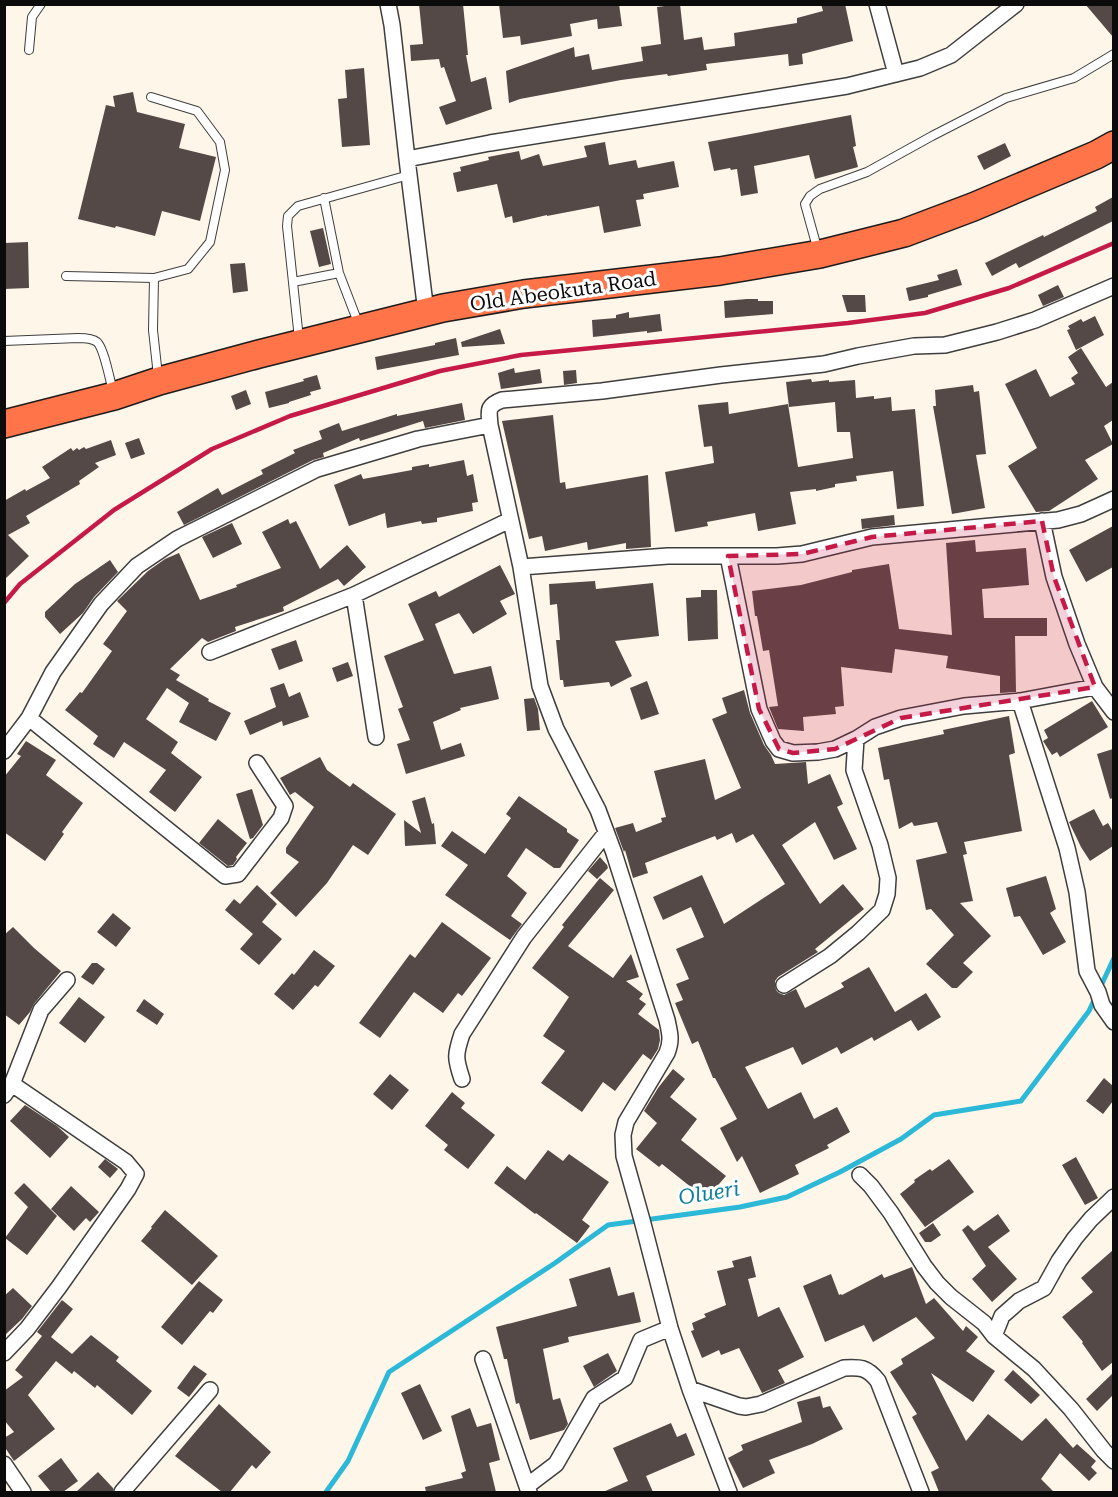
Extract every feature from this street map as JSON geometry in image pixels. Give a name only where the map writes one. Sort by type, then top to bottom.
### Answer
[{"type":"highway","name":"Old Abeokuta Road","points":[[4,424],[114,396],[159,381],[426,312],[524,294],[720,271],[820,255],[904,233],[1086,160],[1113,145]]},
{"type":"street","points":[[388,4],[426,312]]},
{"type":"street","points":[[878,4],[896,74]]},
{"type":"street","points":[[407,159],[490,142],[847,86],[920,68],[951,55],[1016,4]]},
{"type":"street","points":[[729,1492],[690,1389],[670,1328],[624,1156],[623,1135],[626,1122],[667,1053],[671,1038],[598,810],[556,729],[540,686],[521,567],[490,425],[489,408],[493,403],[502,400],[602,391],[824,364],[914,346],[945,345],[1035,320],[1110,288],[1113,304]]},
{"type":"street","points":[[4,751],[29,718],[53,672],[101,604],[138,566],[177,539],[316,469],[418,439],[490,425]]},
{"type":"street","points":[[521,567],[668,556],[802,554],[872,537],[1058,520],[1081,514],[1113,499]]},
{"type":"street","points":[[210,652],[354,595],[510,520]]},
{"type":"street","points":[[1042,521],[1054,577],[1077,644],[1095,687],[1113,712]]},
{"type":"street","points":[[728,556],[759,709],[779,749],[792,753],[834,749],[875,727],[901,718],[964,705],[1020,701],[1095,687]]},
{"type":"street","points":[[354,595],[376,737]]},
{"type":"street","points":[[1020,701],[1067,848],[1077,892],[1087,971],[1102,1005],[1113,1022]]},
{"type":"street","points":[[29,718],[225,876],[238,874],[281,818],[285,806],[257,763]]},
{"type":"street","points":[[784,985],[830,956],[882,910],[885,902],[888,878],[880,845],[854,770],[856,739]]},
{"type":"street","points":[[834,749],[854,770]]},
{"type":"street","points":[[462,1078],[456,1060],[462,1034],[524,937],[606,833]]},
{"type":"street","points":[[4,1353],[27,1329],[59,1287],[128,1190],[136,1174],[126,1162],[8,1090],[41,1011],[67,980]]},
{"type":"street","points":[[860,1175],[891,1213],[937,1283],[984,1323],[994,1336],[1034,1369],[1071,1409],[1113,1461]]},
{"type":"street","points":[[994,1336],[1002,1316],[1018,1301],[1044,1288],[1075,1238],[1113,1197]]},
{"type":"street","points":[[483,1359],[528,1489],[556,1464],[594,1398],[625,1378],[641,1340],[670,1328]]},
{"type":"street","points":[[690,1389],[746,1407],[761,1404],[844,1368],[858,1367],[868,1370],[878,1381],[921,1492]]},
{"type":"street","points":[[122,1492],[210,1390]]},
{"type":"street","points":[[4,1464],[23,1492]]},
{"type":"lane","points":[[29,50],[32,17],[41,4]]},
{"type":"lane","points":[[820,255],[805,204],[810,196],[820,189],[867,172],[1006,98],[1074,78],[1113,54]]},
{"type":"lane","points":[[66,276],[154,278],[188,269],[210,242],[225,170],[220,142],[197,111],[151,97]]},
{"type":"lane","points":[[300,344],[287,226],[288,216],[298,206],[409,175]]},
{"type":"lane","points":[[324,198],[339,273],[361,329]]},
{"type":"lane","points":[[293,282],[339,273]]},
{"type":"lane","points":[[154,278],[153,330],[159,381]]},
{"type":"lane","points":[[4,340],[90,338],[101,348],[114,396]]},
{"type":"highlighted area","points":[[1042,521],[1054,577],[1095,687],[901,718],[835,749],[793,753],[779,749],[759,709],[728,556],[802,554],[872,537]]},
{"type":"building","points":[[419,4],[463,4],[468,55],[466,55],[471,82],[486,77],[492,109],[446,125],[439,107],[456,101],[444,67],[441,68],[439,59],[411,61],[410,45],[423,44]]},
{"type":"building","points":[[499,4],[619,4],[622,26],[598,29],[597,19],[570,24],[572,36],[521,45],[520,36],[503,38]]},
{"type":"building","points":[[680,4],[684,40],[702,37],[704,50],[735,46],[734,33],[797,23],[797,18],[823,11],[821,4],[845,4],[853,41],[802,54],[803,64],[789,66],[788,54],[706,64],[707,70],[621,80],[509,103],[506,71],[574,47],[575,57],[589,54],[592,70],[643,61],[641,47],[661,44],[657,7]]},
{"type":"building","points":[[1085,4],[1113,4],[1113,37]]},
{"type":"building","points":[[364,68],[370,145],[342,147],[338,99],[347,98],[345,70]]},
{"type":"building","points":[[133,92],[137,112],[185,124],[179,148],[216,157],[200,221],[162,211],[155,236],[78,219],[106,105],[115,107],[113,96]]},
{"type":"building","points":[[851,115],[856,146],[853,147],[858,167],[815,179],[809,155],[754,166],[758,193],[741,196],[737,169],[714,171],[708,142]]},
{"type":"building","points":[[605,142],[609,165],[636,160],[638,168],[674,161],[679,187],[643,194],[644,199],[636,200],[641,226],[604,233],[599,206],[513,223],[512,216],[505,218],[497,184],[457,192],[453,173],[461,171],[460,167],[489,160],[488,157],[519,151],[521,160],[539,154],[543,166],[587,157],[584,146]]},
{"type":"building","points":[[1005,143],[1011,156],[984,170],[977,156]]},
{"type":"building","points":[[1113,197],[1113,221],[1019,268],[1016,263],[992,276],[985,263],[1097,211],[1095,207]]},
{"type":"building","points":[[323,228],[331,264],[319,267],[310,231]]},
{"type":"building","points":[[28,242],[29,288],[4,289],[4,243]]},
{"type":"building","points":[[245,263],[248,291],[233,293],[230,264]]},
{"type":"building","points":[[957,269],[962,285],[909,301],[906,288],[939,280],[937,275]]},
{"type":"building","points":[[1058,285],[1064,297],[1043,306],[1038,295]]},
{"type":"building","points":[[842,295],[865,295],[866,312],[847,312]]},
{"type":"building","points":[[747,299],[773,301],[773,314],[725,318],[724,301]]},
{"type":"building","points":[[629,312],[629,318],[660,314],[662,331],[593,337],[592,320],[616,318],[616,315]]},
{"type":"building","points":[[1095,316],[1104,335],[1076,350],[1067,330],[1070,329],[1068,326],[1081,319],[1083,322]]},
{"type":"building","points":[[500,329],[505,344],[462,347],[461,342]]},
{"type":"building","points":[[456,338],[459,355],[377,370],[375,357],[435,345],[435,343]]},
{"type":"building","points":[[1081,348],[1106,387],[1113,382],[1113,420],[1104,426],[1113,444],[1085,460],[1098,479],[1049,511],[1036,512],[1008,466],[1037,448],[1005,384],[1036,369],[1050,397],[1075,384],[1071,378],[1078,373],[1068,357]]},
{"type":"building","points":[[514,368],[515,373],[540,369],[542,383],[501,389],[498,373]]},
{"type":"building","points":[[576,370],[577,383],[564,385],[563,371]]},
{"type":"building","points":[[317,375],[321,389],[310,392],[311,395],[269,408],[265,392]]},
{"type":"building","points":[[811,379],[812,382],[855,380],[856,398],[891,397],[892,411],[915,409],[924,506],[897,509],[893,471],[856,476],[857,481],[835,484],[835,487],[816,491],[816,489],[790,492],[796,524],[758,531],[755,513],[707,522],[708,526],[675,532],[665,472],[714,463],[712,446],[704,447],[698,405],[728,402],[729,414],[788,404],[798,467],[853,458],[850,432],[837,432],[835,402],[789,407],[786,382]]},
{"type":"building","points":[[973,385],[974,392],[979,391],[986,454],[976,455],[985,508],[952,514],[933,406],[936,406],[935,390]]},
{"type":"building","points":[[246,390],[251,404],[236,410],[231,396]]},
{"type":"building","points":[[462,403],[465,420],[425,428],[423,421],[360,441],[359,438],[323,453],[324,457],[313,460],[184,525],[177,512],[218,488],[222,495],[263,474],[261,470],[295,453],[293,450],[322,439],[319,431],[339,423],[342,431],[397,414],[397,416]]},
{"type":"building","points":[[553,415],[560,483],[565,482],[566,489],[648,475],[651,547],[626,549],[626,543],[588,550],[587,542],[545,551],[542,536],[529,539],[502,421]]},
{"type":"building","points":[[139,438],[145,454],[131,459],[125,443]]},
{"type":"building","points":[[111,440],[116,455],[95,463],[99,467],[79,481],[80,484],[26,516],[30,523],[8,535],[29,556],[4,580],[4,501],[50,478],[42,467],[71,448],[73,451],[77,448],[86,449]]},
{"type":"building","points":[[464,460],[467,476],[473,474],[478,502],[472,503],[473,511],[437,518],[437,522],[422,524],[421,521],[387,528],[385,513],[349,526],[334,485],[361,474],[363,479],[412,470],[412,467],[429,464],[429,467]]},
{"type":"building","points":[[894,515],[895,525],[862,529],[861,519]]},
{"type":"building","points":[[288,519],[290,524],[296,521],[320,569],[347,545],[366,567],[344,586],[338,579],[283,607],[284,611],[235,627],[236,631],[208,642],[202,638],[170,669],[180,675],[176,680],[231,713],[216,741],[179,722],[189,703],[167,688],[146,719],[178,742],[171,753],[202,777],[175,812],[149,792],[166,770],[124,742],[114,758],[93,744],[98,736],[65,710],[80,692],[82,693],[112,651],[103,644],[127,611],[117,601],[148,571],[165,559],[179,553],[200,600],[237,587],[236,585],[281,568],[262,532]]},
{"type":"building","points":[[232,523],[242,544],[213,558],[202,537]]},
{"type":"building","points":[[1113,526],[1113,567],[1086,582],[1069,550]]},
{"type":"building","points":[[975,540],[976,552],[1026,548],[1029,585],[982,589],[984,618],[1047,618],[1047,636],[1015,636],[1016,692],[1000,693],[1000,676],[946,668],[948,656],[895,649],[892,673],[841,667],[844,706],[835,707],[836,714],[803,717],[804,731],[778,729],[769,707],[778,706],[769,650],[763,651],[752,591],[801,585],[852,572],[852,570],[889,564],[899,629],[952,635],[946,543]]},
{"type":"building","points":[[110,560],[118,572],[94,597],[83,613],[60,634],[45,617],[45,612],[75,584]]},
{"type":"building","points":[[500,565],[515,594],[500,601],[507,614],[473,634],[459,613],[435,624],[454,674],[491,666],[499,699],[460,708],[461,710],[433,722],[441,750],[461,743],[465,756],[406,774],[397,744],[410,740],[398,709],[403,707],[384,656],[424,640],[408,604],[436,591],[439,597]]},
{"type":"building","points":[[595,581],[596,589],[653,583],[659,636],[615,641],[632,676],[611,687],[609,682],[564,687],[563,680],[560,680],[556,640],[560,640],[557,604],[550,605],[549,584]]},
{"type":"building","points":[[701,590],[717,590],[718,639],[688,641],[686,598],[701,597]]},
{"type":"building","points":[[296,640],[303,661],[279,670],[271,649]]},
{"type":"building","points":[[348,662],[353,676],[337,682],[332,668]]},
{"type":"building","points":[[647,681],[659,714],[641,720],[630,688]]},
{"type":"building","points":[[284,683],[289,697],[300,692],[309,717],[283,726],[282,721],[250,735],[244,721],[276,707],[270,688]]},
{"type":"building","points":[[744,690],[750,713],[775,764],[806,762],[808,784],[830,774],[843,804],[837,807],[857,849],[834,860],[815,822],[782,845],[820,904],[843,884],[864,909],[815,949],[818,952],[778,977],[775,981],[776,990],[784,995],[796,989],[805,1008],[844,987],[841,983],[869,967],[895,1012],[926,993],[941,1017],[918,1031],[911,1020],[874,1041],[872,1037],[841,1054],[837,1047],[802,1065],[793,1047],[745,1067],[768,1109],[801,1092],[814,1119],[837,1107],[850,1132],[827,1145],[829,1148],[795,1165],[799,1174],[760,1193],[742,1156],[737,1162],[720,1128],[737,1119],[713,1078],[698,1041],[692,1044],[675,1003],[683,1000],[676,984],[689,979],[676,949],[704,937],[691,907],[663,920],[653,897],[702,875],[724,924],[785,884],[753,834],[736,843],[732,833],[717,840],[715,836],[645,863],[648,873],[633,878],[625,850],[624,852],[615,828],[633,823],[636,832],[662,822],[661,818],[666,817],[654,771],[705,759],[715,800],[741,788],[712,719],[727,713],[722,698]]},
{"type":"building","points":[[534,698],[538,709],[540,730],[527,731],[524,699]]},
{"type":"building","points":[[1092,701],[1108,727],[1060,757],[1057,752],[1052,755],[1043,741],[1048,738],[1044,730]]},
{"type":"building","points":[[1009,716],[1015,753],[1009,755],[1022,831],[964,842],[967,854],[963,855],[973,901],[960,903],[991,936],[963,963],[973,972],[957,988],[952,988],[926,964],[954,935],[931,909],[926,910],[916,860],[947,853],[937,822],[914,826],[912,822],[899,829],[889,779],[884,780],[878,748],[944,734],[943,730]]},
{"type":"building","points":[[26,741],[56,760],[46,775],[83,803],[45,861],[4,832],[4,777],[21,756],[17,754]]},
{"type":"building","points":[[1113,749],[1113,798],[1110,799],[1097,754]]},
{"type":"building","points":[[320,757],[327,770],[350,787],[353,783],[396,814],[368,855],[353,845],[327,883],[296,917],[270,893],[299,862],[286,853],[286,848],[314,807],[295,792],[290,795],[280,778]]},
{"type":"building","points":[[252,789],[263,825],[250,839],[236,794]]},
{"type":"building","points":[[519,796],[579,840],[560,868],[554,868],[526,848],[507,876],[527,893],[511,916],[522,924],[510,940],[445,895],[468,865],[441,846],[452,831],[485,854],[511,818],[506,814]]},
{"type":"building","points":[[425,797],[432,824],[434,823],[436,844],[405,846],[404,820],[421,833],[412,801]]},
{"type":"building","points":[[1094,809],[1103,826],[1108,823],[1113,832],[1113,846],[1090,861],[1069,822]]},
{"type":"building","points":[[218,819],[247,843],[233,865],[228,866],[199,843]]},
{"type":"building","points":[[600,857],[608,868],[597,879],[588,871]]},
{"type":"building","points":[[1046,876],[1056,909],[1050,913],[1066,942],[1043,955],[1020,916],[1014,917],[1006,888]]},
{"type":"building","points":[[600,878],[614,890],[568,946],[613,978],[631,954],[639,977],[626,981],[643,994],[639,999],[646,1004],[638,1014],[659,1030],[660,1040],[658,1049],[651,1060],[643,1054],[615,1091],[603,1082],[582,1112],[541,1083],[565,1051],[543,1036],[569,997],[532,968],[564,927],[562,925]]},
{"type":"building","points":[[257,885],[277,904],[262,922],[282,939],[259,965],[240,949],[253,934],[225,910],[234,899],[240,904]]},
{"type":"building","points":[[113,913],[131,928],[116,947],[97,932]]},
{"type":"building","points":[[442,922],[491,958],[462,996],[458,993],[443,1013],[414,992],[380,1038],[359,1023],[410,954],[415,958]]},
{"type":"building","points":[[13,927],[61,971],[19,1025],[4,1014],[4,935]]},
{"type":"building","points":[[314,950],[335,966],[318,987],[315,985],[293,1010],[274,994],[292,973],[294,975]]},
{"type":"building","points":[[92,963],[97,963],[105,969],[93,985],[81,977]]},
{"type":"building","points":[[79,997],[105,1017],[85,1043],[59,1023]]},
{"type":"building","points":[[144,999],[164,1014],[157,1025],[136,1011]]},
{"type":"building","points":[[673,1069],[685,1079],[670,1097],[697,1119],[681,1140],[726,1176],[706,1199],[662,1164],[659,1167],[636,1149],[657,1123],[644,1111]]},
{"type":"building","points":[[390,1074],[409,1090],[392,1110],[373,1094]]},
{"type":"building","points":[[1104,1078],[1113,1086],[1113,1101],[1103,1114],[1086,1101]]},
{"type":"building","points":[[452,1092],[465,1103],[461,1108],[495,1135],[468,1169],[444,1150],[448,1145],[425,1126]]},
{"type":"building","points":[[25,1105],[57,1126],[69,1137],[50,1158],[10,1121]]},
{"type":"building","points":[[548,1150],[563,1161],[569,1154],[609,1182],[582,1220],[590,1226],[577,1243],[494,1183],[507,1166],[525,1180]]},
{"type":"building","points":[[1076,1157],[1098,1198],[1085,1205],[1062,1165]]},
{"type":"building","points":[[105,1159],[118,1169],[110,1178],[98,1167]]},
{"type":"building","points":[[949,1159],[974,1192],[925,1227],[900,1194],[915,1182],[914,1180]]},
{"type":"building","points":[[24,1183],[57,1216],[27,1255],[5,1238],[28,1207],[14,1193]]},
{"type":"building","points":[[71,1186],[99,1212],[90,1222],[86,1218],[74,1231],[51,1209]]},
{"type":"building","points":[[165,1210],[218,1256],[192,1285],[141,1241]]},
{"type":"building","points":[[998,1214],[1010,1231],[988,1247],[1017,1279],[992,1302],[972,1279],[986,1266],[962,1230],[968,1225],[974,1231]]},
{"type":"building","points":[[933,1223],[941,1235],[931,1242],[925,1242],[919,1233]]},
{"type":"building","points":[[1113,1250],[1113,1362],[1102,1371],[1083,1342],[1062,1317],[1093,1292],[1081,1278]]},
{"type":"building","points":[[751,1256],[756,1277],[748,1279],[758,1317],[779,1307],[804,1357],[778,1370],[785,1383],[762,1393],[739,1348],[721,1355],[719,1350],[702,1358],[691,1331],[694,1330],[692,1323],[706,1317],[704,1314],[726,1305],[717,1271],[734,1267],[732,1261]]},
{"type":"building","points":[[610,1267],[618,1296],[634,1292],[641,1322],[568,1337],[569,1342],[543,1349],[553,1400],[560,1398],[568,1424],[564,1430],[530,1440],[519,1403],[516,1404],[507,1359],[504,1359],[496,1327],[577,1306],[569,1279]]},
{"type":"building","points":[[912,1267],[926,1304],[934,1298],[963,1331],[966,1326],[978,1337],[966,1351],[995,1371],[973,1402],[931,1373],[966,1441],[988,1414],[1022,1441],[1046,1418],[1073,1448],[1077,1444],[1096,1461],[1091,1467],[1097,1473],[1089,1481],[1060,1453],[1041,1479],[1054,1492],[939,1492],[931,1472],[939,1468],[912,1417],[917,1414],[890,1372],[903,1364],[901,1359],[935,1338],[916,1317],[873,1342],[864,1325],[825,1342],[803,1286],[831,1274],[839,1295],[842,1295],[882,1274],[884,1278]]},
{"type":"building","points":[[199,1281],[223,1300],[213,1313],[210,1311],[182,1345],[161,1327]]},
{"type":"building","points":[[13,1288],[32,1306],[4,1336],[4,1296]]},
{"type":"building","points":[[62,1300],[73,1309],[51,1337],[72,1354],[91,1335],[119,1357],[116,1361],[152,1391],[132,1415],[97,1385],[95,1388],[74,1371],[72,1374],[56,1361],[28,1395],[55,1429],[14,1461],[4,1446],[4,1438],[14,1432],[4,1420],[4,1391],[23,1377],[15,1370],[42,1336],[37,1332]]},
{"type":"building","points":[[608,1353],[617,1371],[594,1387],[583,1366]]},
{"type":"building","points":[[194,1365],[207,1374],[189,1397],[177,1388]]},
{"type":"building","points":[[1013,1370],[1040,1395],[1031,1404],[1004,1380]]},
{"type":"building","points":[[1113,1373],[1113,1395],[1097,1411],[1086,1399]]},
{"type":"building","points":[[420,1384],[442,1431],[423,1440],[401,1393]]},
{"type":"building","points":[[820,1396],[823,1408],[830,1406],[843,1429],[812,1444],[769,1460],[775,1473],[743,1488],[728,1458],[743,1450],[741,1445],[802,1422],[797,1402]]},
{"type":"building","points":[[219,1404],[271,1452],[256,1469],[252,1465],[230,1492],[222,1492],[175,1456]]},
{"type":"building","points":[[470,1408],[477,1427],[491,1423],[500,1460],[489,1463],[496,1492],[426,1492],[425,1487],[463,1478],[461,1473],[466,1471],[451,1416]]},
{"type":"building","points":[[671,1423],[677,1437],[686,1433],[695,1455],[646,1476],[653,1492],[603,1492],[628,1481],[613,1448]]},
{"type":"building","points":[[61,1458],[78,1481],[63,1492],[51,1492],[38,1476]]},
{"type":"building","points":[[98,1472],[113,1488],[113,1492],[76,1492]]},
{"type":"waterway","name":"Olueri","points":[[1099,990],[1114,958]]},
{"type":"waterway","name":"Olueri","points":[[326,1492],[348,1461],[389,1372],[555,1263],[608,1225],[740,1207],[787,1197],[901,1139],[934,1115],[1021,1101],[1089,1011],[1095,998]]},
{"type":"railway","points":[[4,603],[20,584],[114,510],[212,449],[290,416],[440,371],[521,355],[848,323],[925,313],[1009,288],[1114,243]]}]
